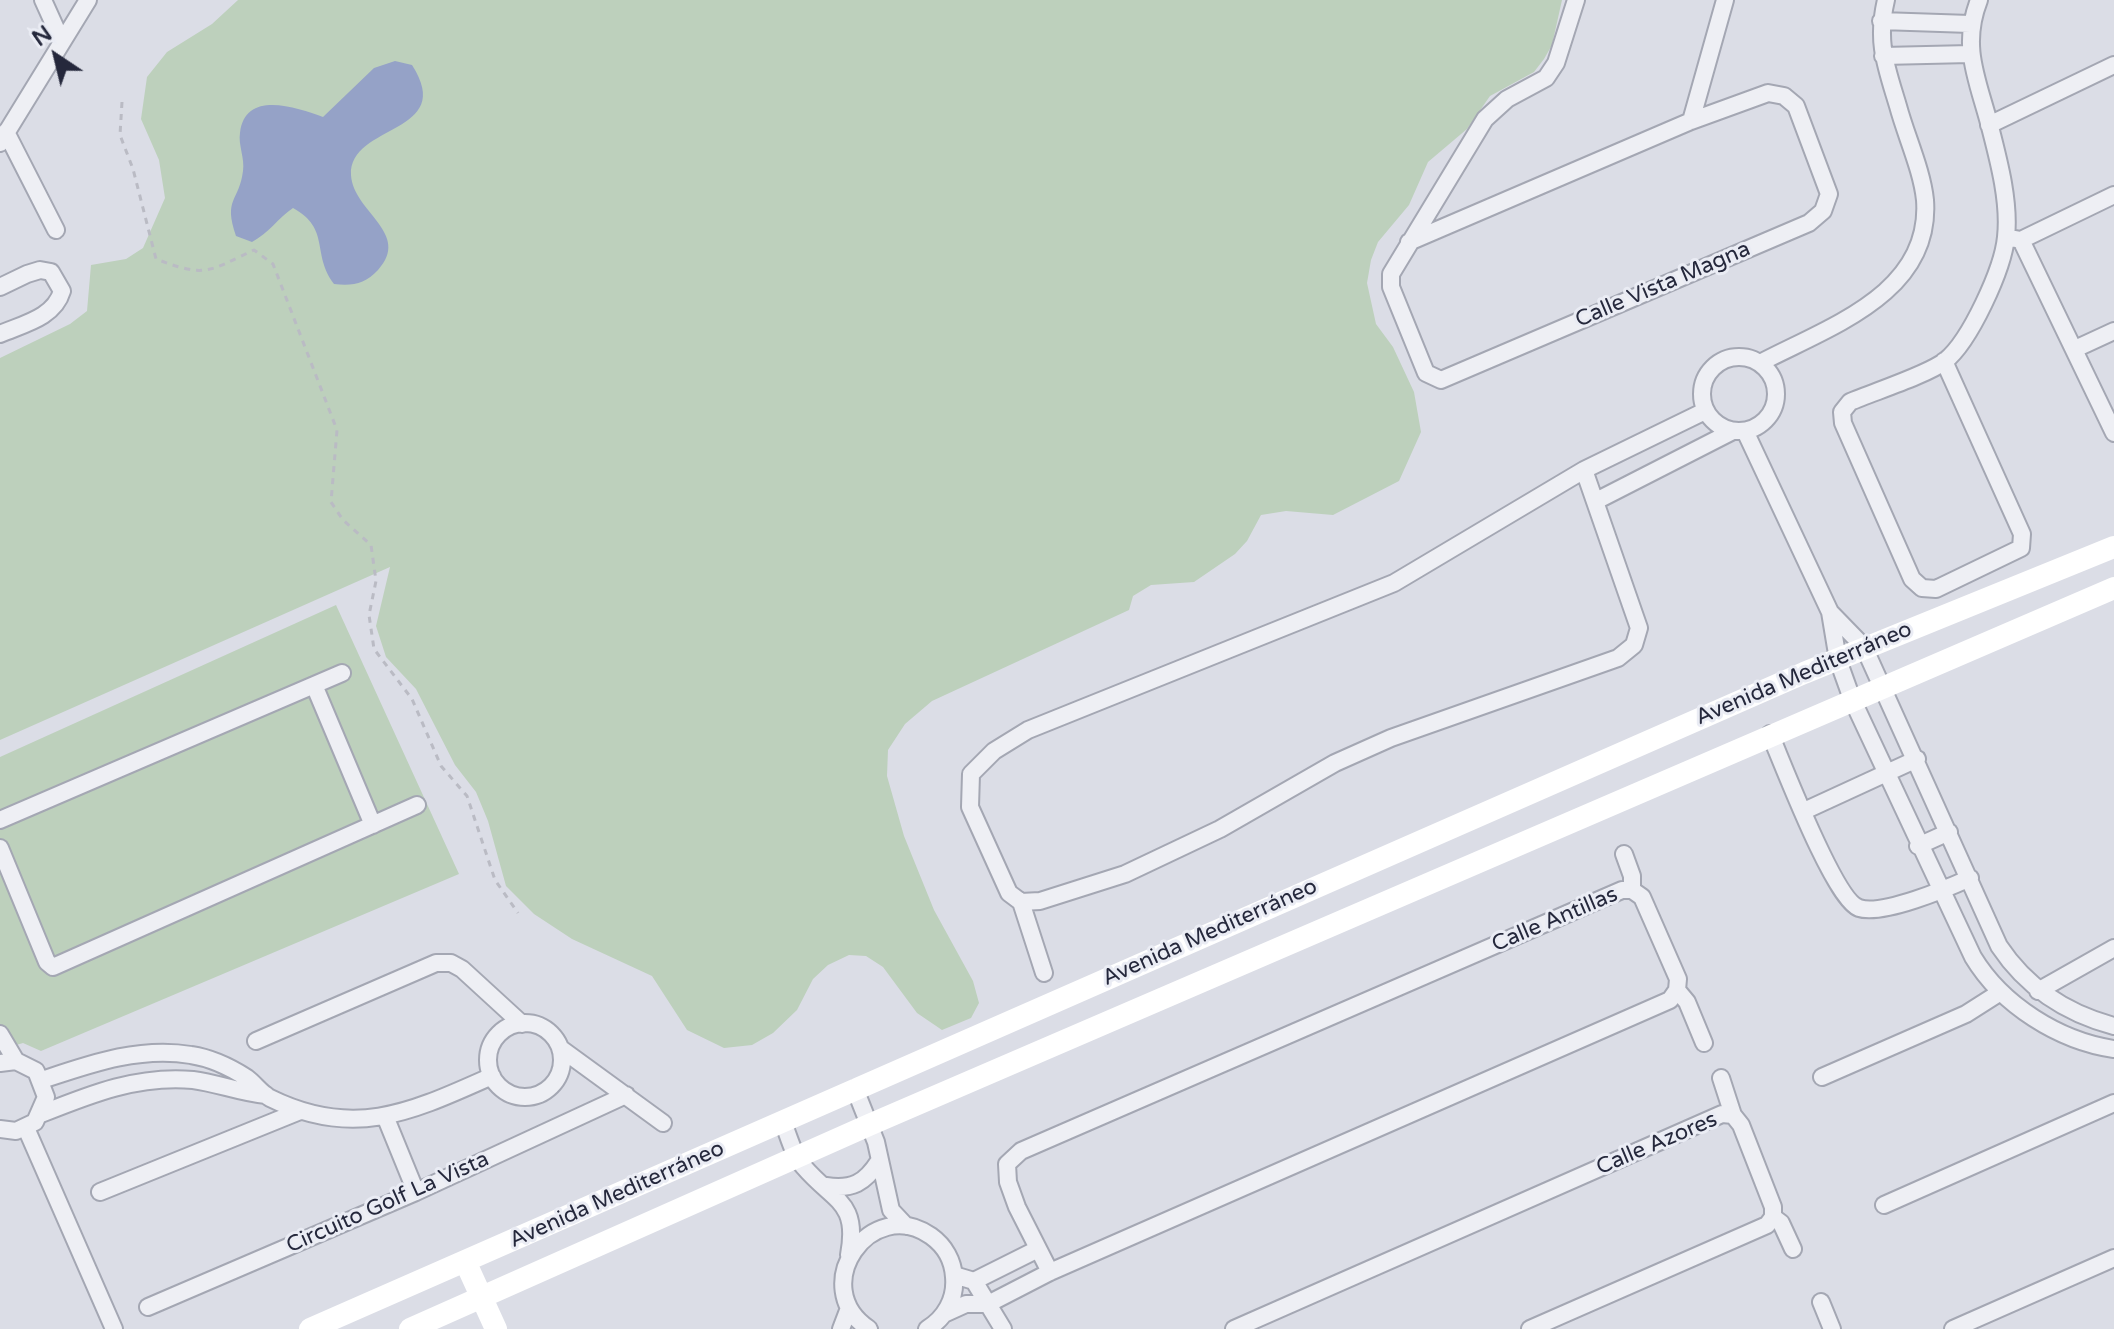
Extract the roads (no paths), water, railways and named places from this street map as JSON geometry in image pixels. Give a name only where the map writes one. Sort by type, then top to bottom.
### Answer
[{"type":"street","points":[[43,0],[62,42]]},
{"type":"street","points":[[56,230],[3,137],[88,0]]},
{"type":"street","name":"Calle Vista Magna","points":[[1409,242],[1691,121],[1768,93],[1784,96],[1796,106],[1829,194],[1823,211],[1809,223],[1441,380],[1426,373],[1391,287],[1391,274],[1409,242],[1485,119],[1507,99],[1546,78],[1556,63],[1576,0]]},
{"type":"street","points":[[1691,121],[1725,0]]},
{"type":"street","points":[[1760,363],[1869,306],[1903,277],[1922,242],[1925,199],[1883,56],[1881,21],[1886,0]]},
{"type":"street","points":[[1979,0],[1970,24],[1970,54],[2001,176],[2013,239],[2075,349],[2114,433]]},
{"type":"street","points":[[1881,21],[1970,24]]},
{"type":"street","points":[[1883,56],[1970,54]]},
{"type":"street","points":[[1989,125],[2114,65]]},
{"type":"street","points":[[1944,361],[2022,534],[2021,548],[1936,589],[1922,588],[1912,579],[1843,423],[1842,412],[1850,402],[1944,361],[1972,326],[2013,239],[2114,195]]},
{"type":"street","points":[[0,287],[40,270],[51,272],[62,291],[58,304],[47,314],[0,334]]},
{"type":"street","points":[[2075,349],[2114,331]]},
{"type":"street","points":[[1596,501],[1739,431],[1765,422],[1776,402],[1774,380],[1760,363],[1732,357],[1714,366],[1703,382],[1705,411],[1712,421],[1739,431],[1830,612],[1838,660],[1852,699],[1918,846],[1973,957],[1999,993],[2057,1030],[2097,1047],[2114,1049]]},
{"type":"street","points":[[1044,973],[1021,902],[1009,893],[970,807],[971,774],[994,751],[1028,730],[1394,583],[1584,470],[1705,411]]},
{"type":"street","points":[[1021,902],[1040,901],[1125,874],[1220,829],[1322,770],[1391,738],[1618,658],[1634,645],[1639,628],[1584,470]]},
{"type":"street","name":"Avenida Mediterráneo","points":[[310,1329],[1864,647],[2114,547]]},
{"type":"street","name":"Avenida Mediterráneo","points":[[410,1329],[869,1125],[2114,588]]},
{"type":"street","points":[[1830,612],[1864,647],[1999,946],[2038,991],[2089,1019],[2114,1026]]},
{"type":"street","points":[[0,820],[342,673]]},
{"type":"street","points":[[314,685],[373,825]]},
{"type":"street","points":[[1770,734],[1846,899],[1859,908],[1877,908],[1941,891],[1970,878]]},
{"type":"street","points":[[1804,811],[1917,759]]},
{"type":"street","points":[[0,848],[8,890],[47,962],[53,967],[417,805]]},
{"type":"street","points":[[1918,846],[1949,832]]},
{"type":"street","points":[[1624,854],[1632,876],[1632,890]]},
{"type":"street","name":"Calle Antillas","points":[[1050,1272],[1008,1182],[1007,1164],[1021,1151],[1607,896],[1632,890],[1642,897],[1678,979],[1677,990],[1687,1002],[1704,1043]]},
{"type":"street","points":[[2038,991],[2114,948]]},
{"type":"street","points":[[256,1041],[436,963],[451,963],[462,969],[522,1024]]},
{"type":"street","points":[[927,1329],[944,1314],[966,1304],[988,1304],[1050,1272],[1670,1000],[1677,990]]},
{"type":"street","points":[[1822,1077],[1966,1014],[1999,993]]},
{"type":"street","points":[[560,1048],[559,1073],[544,1092],[520,1097],[498,1086],[488,1065],[493,1042],[511,1026],[522,1024],[545,1029],[560,1048],[663,1123]]},
{"type":"street","points":[[0,1034],[8,1062],[27,1065],[42,1080],[46,1097],[41,1114]]},
{"type":"street","points":[[42,1080],[100,1060],[154,1051],[192,1055],[223,1064],[266,1095],[300,1111],[352,1119],[409,1112],[492,1076]]},
{"type":"street","points":[[1721,1078],[1733,1115]]},
{"type":"street","points":[[0,1129],[26,1128],[41,1114],[103,1089],[147,1080],[194,1080],[240,1093],[266,1095]]},
{"type":"street","points":[[855,1089],[869,1125],[891,1210],[906,1226]]},
{"type":"street","name":"Circuito Golf La Vista","points":[[148,1307],[416,1192],[626,1095]]},
{"type":"street","points":[[1884,1205],[2114,1103]]},
{"type":"street","points":[[100,1192],[300,1111]]},
{"type":"street","name":"Calle Azores","points":[[1234,1329],[1722,1114],[1733,1115],[1741,1125],[1773,1207],[1773,1217],[1781,1223],[1793,1249]]},
{"type":"street","points":[[385,1116],[416,1192]]},
{"type":"street","points":[[783,1122],[798,1158],[845,1206],[852,1224],[843,1280],[849,1308],[869,1329]]},
{"type":"street","points":[[26,1128],[114,1329]]},
{"type":"street","points":[[825,1186],[842,1189],[855,1186],[865,1180],[879,1161]]},
{"type":"street","points":[[1530,1329],[1767,1225],[1773,1217]]},
{"type":"street","points":[[849,1255],[871,1233],[886,1227],[918,1229],[938,1242],[952,1263],[951,1301],[944,1314]]},
{"type":"street","points":[[974,1281],[1038,1249]]},
{"type":"street","points":[[1953,1329],[2114,1258]]},
{"type":"street","points":[[465,1261],[496,1329]]},
{"type":"street","points":[[954,1275],[974,1281],[1003,1329]]},
{"type":"street","points":[[1821,1302],[1832,1329]]},
{"type":"street","points":[[841,1329],[849,1308]]},
{"type":"water","points":[[395,61],[412,65],[422,88],[421,104],[412,117],[366,146],[355,158],[351,175],[361,200],[385,233],[387,257],[378,270],[358,283],[334,284],[323,262],[317,233],[305,216],[293,208],[252,242],[236,236],[231,207],[243,171],[240,133],[244,119],[251,111],[274,105],[323,117],[374,68]]}]
